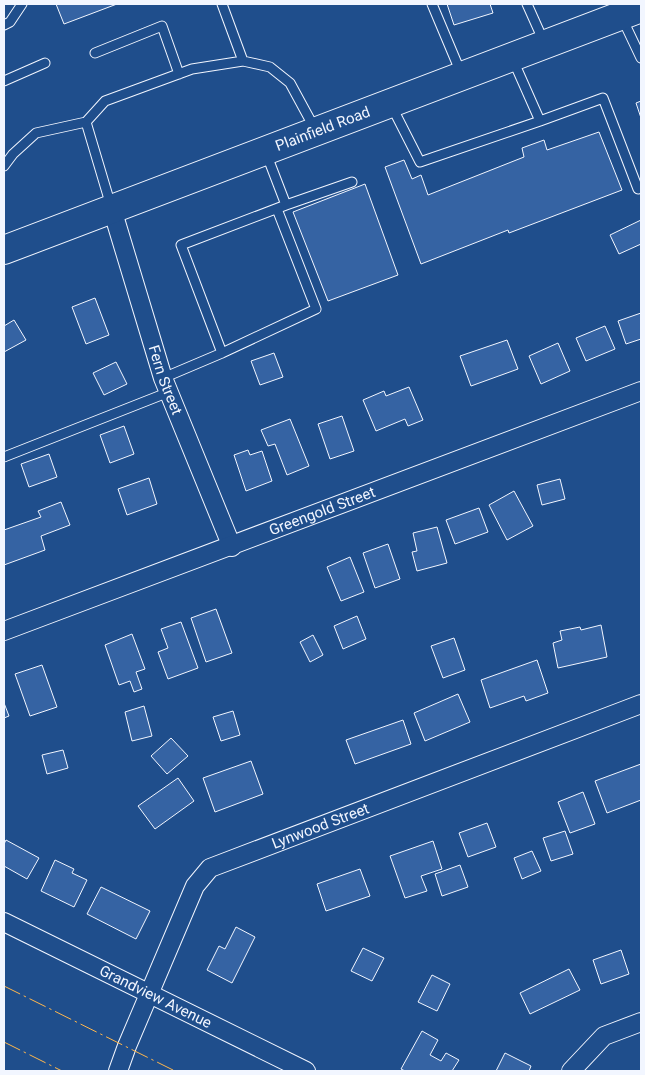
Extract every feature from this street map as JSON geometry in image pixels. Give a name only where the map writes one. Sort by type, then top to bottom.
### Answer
[{"type":"main road","name":"Plainfield Road","points":[[4,250],[546,45],[626,9]]},
{"type":"street","name":"Fern Street","points":[[112,209],[166,385],[232,546]]},
{"type":"street","name":"Greengold Street","points":[[4,631],[641,392]]},
{"type":"street","name":"Lynwood Street","points":[[118,1071],[195,886],[210,868],[641,704]]},
{"type":"street","name":"Grandview Avenue","points":[[4,922],[306,1071]]},
{"type":"street","points":[[571,1071],[604,1036],[641,1022]]},
{"type":"lane","points":[[4,25],[10,22],[22,4]]},
{"type":"lane","points":[[222,4],[244,61]]},
{"type":"lane","points":[[432,4],[462,76]]},
{"type":"lane","points":[[526,4],[546,45]]},
{"type":"lane","points":[[626,9],[641,58]]},
{"type":"lane","points":[[95,53],[162,26],[178,74]]},
{"type":"lane","points":[[512,57],[540,121]]},
{"type":"lane","points":[[4,166],[13,154],[36,133],[86,122],[105,101],[192,69],[244,61],[270,67],[290,83],[316,132]]},
{"type":"lane","points":[[4,81],[45,63]]},
{"type":"lane","points":[[390,103],[420,162],[604,98],[638,189]]},
{"type":"lane","points":[[86,122],[112,209]]},
{"type":"lane","points":[[4,457],[166,385],[222,353],[316,309],[265,151]]},
{"type":"lane","points":[[222,353],[181,245],[352,182]]},
{"type":"building","points":[[56,4],[117,4],[64,24]]},
{"type":"building","points":[[447,4],[490,4],[493,13],[454,25]]},
{"type":"building","points":[[641,101],[641,118],[636,103]]},
{"type":"building","points":[[599,132],[622,190],[509,233],[508,230],[421,264],[385,167],[404,160],[412,179],[421,175],[428,195],[524,157],[522,148],[544,140],[547,150]]},
{"type":"building","points":[[365,184],[398,275],[328,301],[293,212]]},
{"type":"building","points":[[641,220],[641,244],[619,254],[610,235]]},
{"type":"building","points":[[95,298],[109,335],[86,344],[72,307]]},
{"type":"building","points":[[641,313],[641,339],[626,344],[618,321]]},
{"type":"building","points":[[14,320],[26,340],[4,352],[4,326]]},
{"type":"building","points":[[605,326],[615,349],[586,361],[576,338]]},
{"type":"building","points":[[507,340],[518,369],[471,386],[460,356]]},
{"type":"building","points":[[558,343],[570,371],[541,384],[529,356]]},
{"type":"building","points":[[274,353],[283,377],[260,385],[251,361]]},
{"type":"building","points":[[116,362],[127,384],[104,395],[93,373]]},
{"type":"building","points":[[409,387],[423,420],[408,426],[405,419],[376,431],[363,400],[384,391],[386,396]]},
{"type":"building","points":[[342,416],[354,451],[330,459],[318,424]]},
{"type":"building","points":[[290,419],[309,466],[287,475],[275,444],[268,446],[261,430]]},
{"type":"building","points":[[124,426],[134,454],[110,463],[100,435]]},
{"type":"building","points":[[248,450],[250,455],[262,451],[272,481],[246,491],[234,455]]},
{"type":"building","points":[[49,454],[57,477],[29,487],[21,464]]},
{"type":"building","points":[[149,478],[157,504],[127,515],[118,489]]},
{"type":"building","points":[[560,479],[565,499],[542,505],[537,485]]},
{"type":"building","points":[[514,491],[533,526],[507,540],[489,505]]},
{"type":"building","points":[[61,502],[70,525],[41,536],[45,550],[4,565],[4,530],[41,517],[38,511]]},
{"type":"building","points":[[479,508],[488,532],[455,544],[446,520]]},
{"type":"building","points":[[437,527],[447,563],[417,571],[412,552],[417,551],[413,533]]},
{"type":"building","points":[[388,544],[400,579],[375,588],[363,553]]},
{"type":"building","points":[[350,557],[364,592],[341,601],[327,567]]},
{"type":"building","points":[[216,609],[232,653],[206,662],[191,618]]},
{"type":"building","points":[[357,616],[366,639],[343,649],[334,626]]},
{"type":"building","points":[[181,622],[198,668],[168,679],[158,652],[168,648],[161,629]]},
{"type":"building","points":[[601,625],[607,657],[558,668],[553,643],[562,640],[560,631],[580,627],[581,630]]},
{"type":"building","points":[[132,634],[145,669],[136,672],[142,689],[134,692],[130,681],[119,685],[105,645]]},
{"type":"building","points":[[313,635],[323,655],[310,662],[300,642]]},
{"type":"building","points":[[454,638],[465,670],[443,678],[431,646]]},
{"type":"building","points":[[537,660],[548,693],[526,701],[524,696],[490,708],[481,680]]},
{"type":"building","points":[[42,665],[57,707],[30,716],[15,674]]},
{"type":"building","points":[[458,694],[470,722],[425,741],[414,713]]},
{"type":"building","points":[[4,703],[9,716],[4,718]]},
{"type":"building","points":[[144,706],[152,736],[132,741],[125,712]]},
{"type":"building","points":[[233,711],[240,735],[221,741],[213,717]]},
{"type":"building","points":[[403,720],[411,744],[355,764],[346,740]]},
{"type":"building","points":[[171,738],[188,756],[167,774],[151,756]]},
{"type":"building","points":[[63,750],[68,768],[47,774],[42,755]]},
{"type":"building","points":[[251,761],[263,794],[215,812],[203,778]]},
{"type":"building","points":[[641,764],[641,800],[607,813],[595,781]]},
{"type":"building","points":[[178,778],[194,801],[155,829],[138,806]]},
{"type":"building","points":[[583,792],[595,824],[570,833],[558,802]]},
{"type":"building","points":[[487,823],[496,847],[468,857],[459,833]]},
{"type":"building","points":[[565,831],[573,854],[551,861],[543,838]]},
{"type":"building","points":[[6,840],[39,858],[27,879],[4,866],[4,844]]},
{"type":"building","points":[[433,841],[442,869],[421,876],[427,891],[405,898],[390,856]]},
{"type":"building","points":[[532,851],[541,871],[522,879],[514,858]]},
{"type":"building","points":[[55,860],[74,869],[72,873],[87,880],[74,907],[41,891]]},
{"type":"building","points":[[460,865],[468,887],[442,896],[435,874]]},
{"type":"building","points":[[360,869],[370,896],[326,911],[317,884]]},
{"type":"building","points":[[101,887],[150,911],[136,939],[87,914]]},
{"type":"building","points":[[236,927],[255,937],[232,983],[207,970],[219,946],[225,949]]},
{"type":"building","points":[[363,948],[384,958],[372,981],[351,971]]},
{"type":"building","points":[[621,950],[629,974],[601,984],[593,960]]},
{"type":"building","points":[[569,969],[580,990],[530,1014],[520,993]]},
{"type":"building","points":[[432,975],[450,984],[437,1011],[418,1002]]},
{"type":"building","points":[[422,1031],[438,1040],[430,1055],[441,1061],[446,1053],[459,1060],[452,1071],[405,1071],[401,1069]]},
{"type":"building","points":[[505,1053],[531,1066],[529,1071],[496,1071]]},
{"type":"power","points":[[4,986],[175,1071]]},
{"type":"power","points":[[4,1042],[62,1071]]}]
